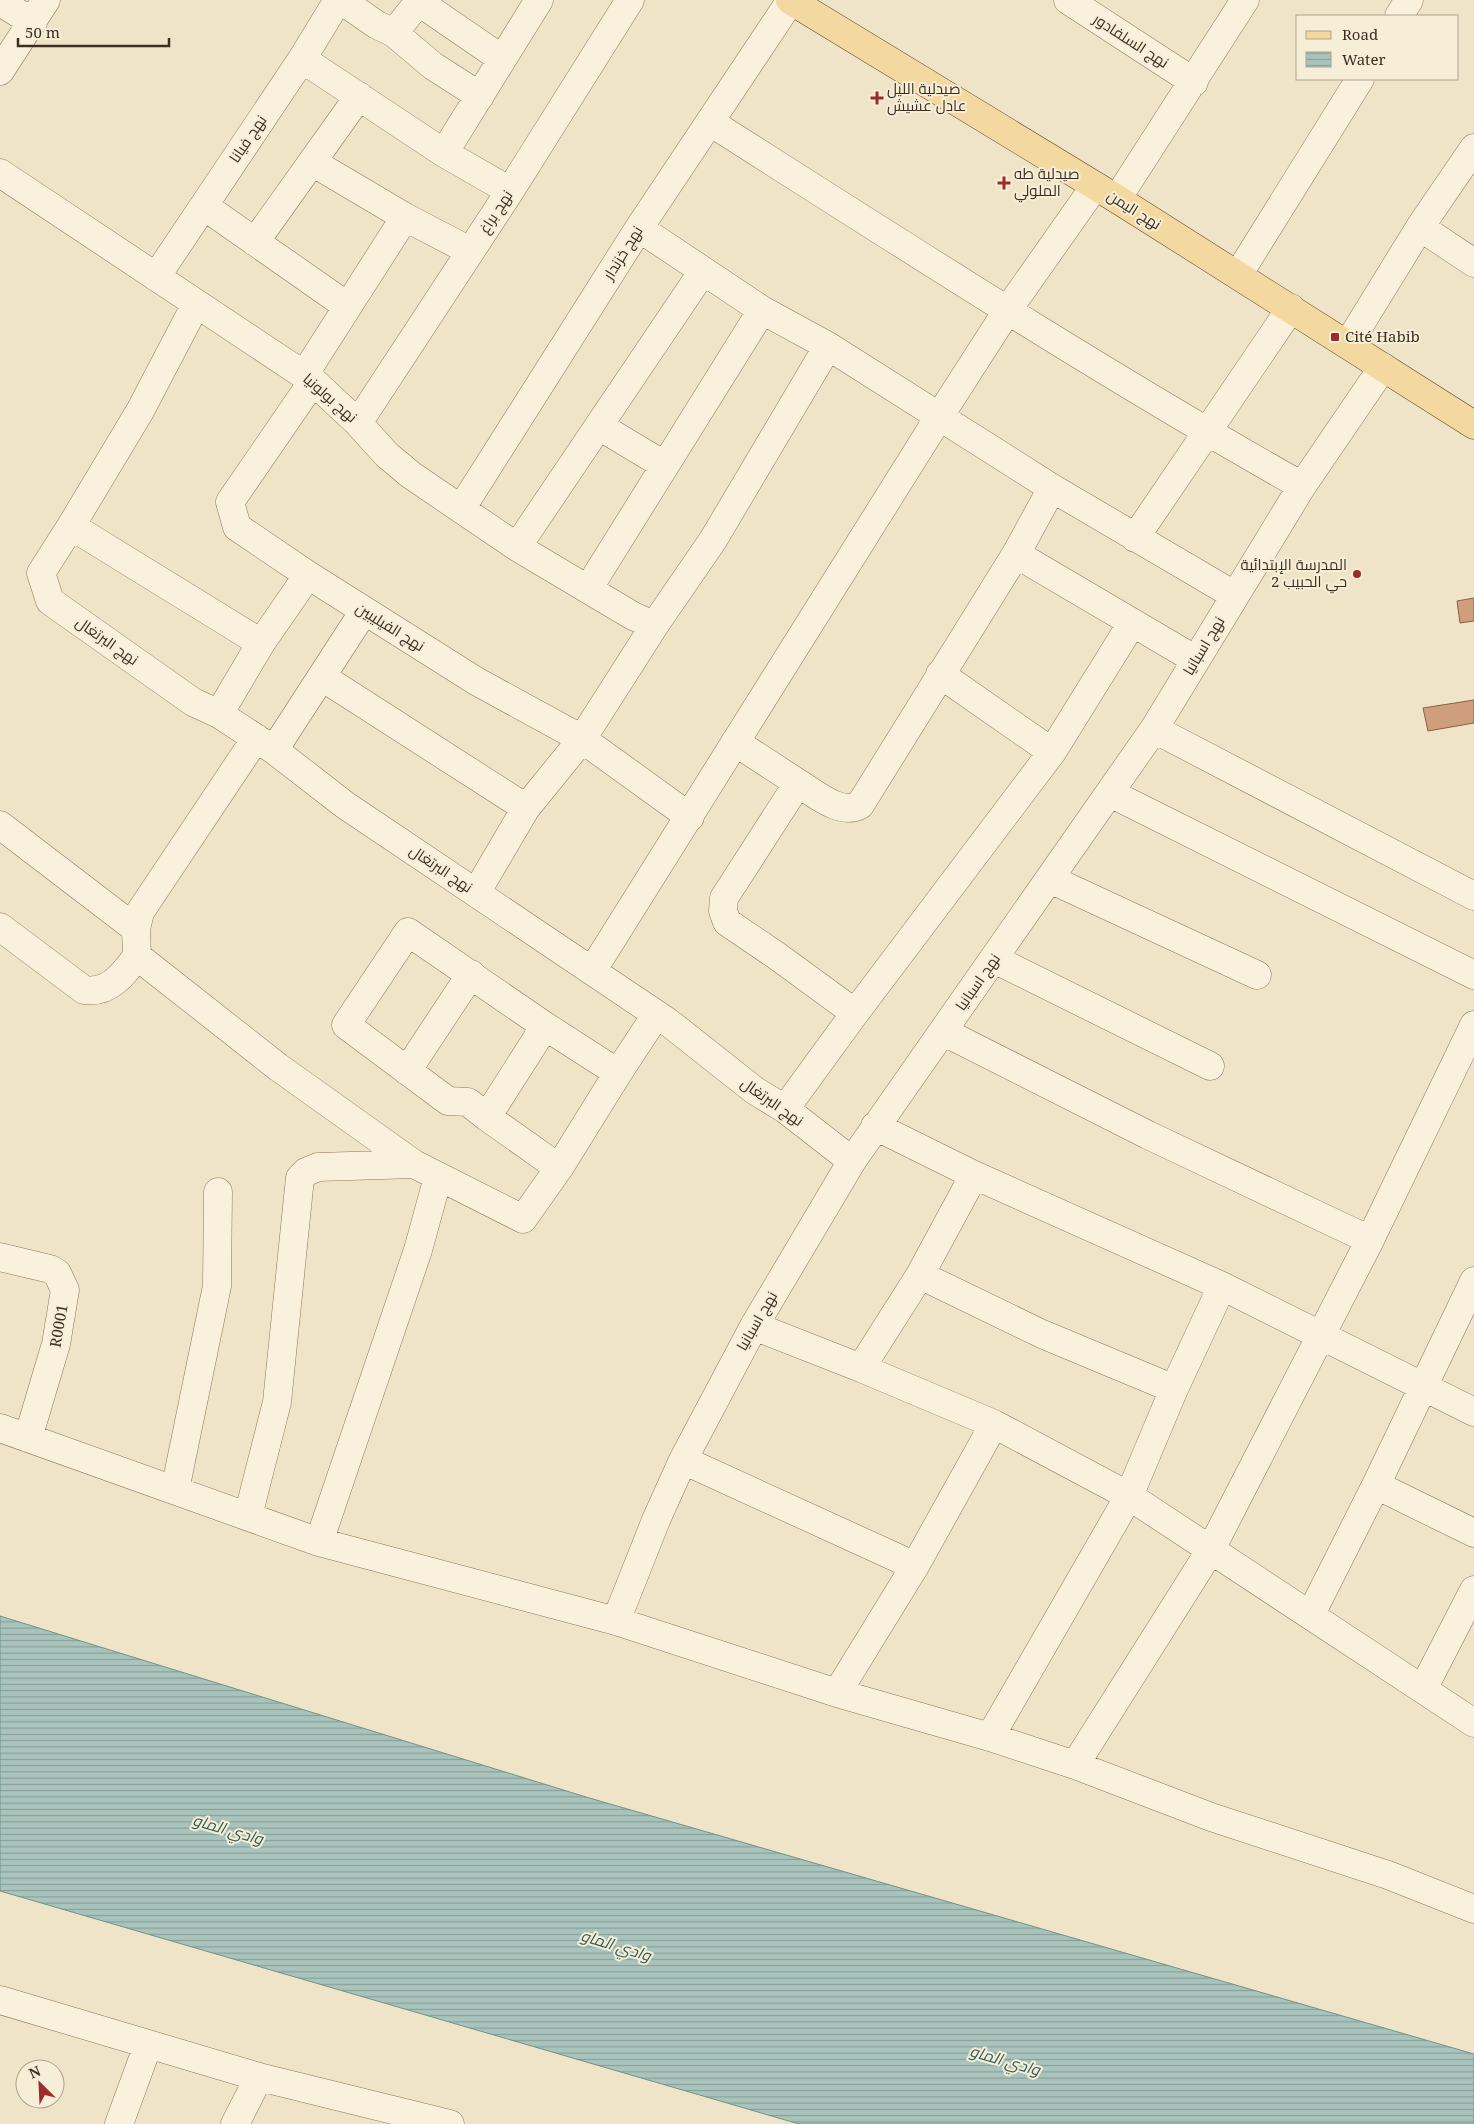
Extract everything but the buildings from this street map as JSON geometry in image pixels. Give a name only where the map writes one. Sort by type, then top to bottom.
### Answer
[{"type":"main road","name":"نهج اليمن","points":[[790,0],[1106,192],[1474,425]]},
{"type":"street","points":[[339,0],[377,25],[394,32],[433,66],[480,96]]},
{"type":"street","name":"نهج فيانا","points":[[156,277],[302,59],[339,0]]},
{"type":"street","points":[[444,153],[539,0]]},
{"type":"street","name":"نهج خزندار","points":[[461,509],[639,228],[790,0]]},
{"type":"street","name":"نهج السلفادور","points":[[1068,0],[1194,82]]},
{"type":"street","points":[[592,971],[1007,311],[1194,82],[1245,0]]},
{"type":"street","points":[[1400,15],[1409,0]]},
{"type":"street","points":[[394,32],[420,1],[502,59]]},
{"type":"street","points":[[0,2],[39,11],[0,71]]},
{"type":"street","name":"نهج براغ","points":[[358,423],[510,191],[626,2]]},
{"type":"street","points":[[302,59],[444,153],[510,191]]},
{"type":"street","points":[[1238,275],[1359,80]]},
{"type":"street","points":[[255,242],[359,96]]},
{"type":"street","points":[[710,122],[1007,311],[1207,433],[1302,486]]},
{"type":"street","points":[[1348,344],[1420,227],[1474,148]]},
{"type":"street","points":[[312,162],[405,218],[470,252]]},
{"type":"street","name":"نهج بولونيا","points":[[0,173],[308,378],[358,423],[387,455],[411,475],[517,547],[641,620],[656,623]]},
{"type":"street","points":[[204,206],[347,306]]},
{"type":"street","points":[[308,378],[347,306],[405,218]]},
{"type":"street","points":[[1420,227],[1474,263]]},
{"type":"street","points":[[639,228],[762,310],[828,346],[1052,488],[1234,595]]},
{"type":"street","points":[[517,547],[703,271]]},
{"type":"street","points":[[196,304],[140,411],[71,526],[261,643]]},
{"type":"street","points":[[1135,538],[1291,308]]},
{"type":"street","points":[[588,589],[762,310]]},
{"type":"street","points":[[476,893],[526,808],[582,739],[656,623],[713,540],[828,346]]},
{"type":"street","name":"نهج اسبانيا","points":[[616,1621],[656,1520],[683,1460],[754,1326],[852,1161],[1110,794],[1154,728],[1302,486],[1383,367]]},
{"type":"street","name":"نهج الفيليبين","points":[[308,378],[230,502],[237,527],[308,575],[476,681],[582,739],[690,817]]},
{"type":"street","points":[[598,426],[664,465]]},
{"type":"street","points":[[735,742],[798,783],[842,808],[851,809],[860,805],[1016,554],[1052,488]]},
{"type":"street","name":"نهج البرتغال","points":[[71,526],[40,572],[50,601],[193,702],[219,714],[265,744],[346,805],[656,1015],[754,1090],[786,1110],[852,1161]]},
{"type":"street","points":[[1016,554],[1196,660]]},
{"type":"street","points":[[219,714],[261,643],[308,575]]},
{"type":"street","points":[[0,927],[84,990],[94,992],[103,989],[122,977],[137,956],[136,929],[140,912],[265,744],[322,677],[364,611]]},
{"type":"street","points":[[786,1110],[855,1014],[1052,752],[1132,623]]},
{"type":"street","points":[[940,674],[1052,752]]},
{"type":"street","points":[[322,677],[526,808]]},
{"type":"street","points":[[1154,728],[1474,896]]},
{"type":"street","points":[[798,783],[724,898],[723,911],[727,922],[777,956],[855,1014]]},
{"type":"street","points":[[1110,794],[1474,975]]},
{"type":"street","points":[[0,825],[136,929]]},
{"type":"street","points":[[1050,879],[1257,975]]},
{"type":"street","points":[[559,1168],[468,1102],[448,1101],[346,1025],[408,932],[545,1026],[618,1073]]},
{"type":"street","points":[[137,956],[278,1067],[414,1164],[523,1219],[559,1168],[656,1015]]},
{"type":"street","points":[[994,959],[1210,1066]]},
{"type":"street","points":[[407,1071],[471,974]]},
{"type":"street","points":[[1075,1765],[1210,1550],[1320,1334],[1466,1063],[1474,1024]]},
{"type":"street","points":[[487,1117],[545,1026]]},
{"type":"street","points":[[944,1032],[1148,1135],[1370,1240]]},
{"type":"street","points":[[875,1126],[974,1175],[1222,1286],[1474,1412]]},
{"type":"street","points":[[248,1516],[277,1402],[300,1178],[306,1172],[318,1167],[414,1164]]},
{"type":"street","points":[[861,1368],[920,1275],[974,1175]]},
{"type":"street","points":[[319,1542],[418,1250],[438,1177]]},
{"type":"street","points":[[175,1490],[217,1286],[218,1192]]},
{"type":"street","name":"R0001","points":[[0,1256],[50,1268],[57,1273],[65,1290],[56,1344],[28,1438]]},
{"type":"street","points":[[920,1275],[1042,1334],[1174,1389]]},
{"type":"street","points":[[1311,1614],[1424,1387],[1474,1281]]},
{"type":"street","points":[[990,1737],[1129,1496],[1174,1389],[1222,1286]]},
{"type":"street","points":[[754,1326],[861,1368],[994,1424],[1129,1496],[1474,1723]]},
{"type":"street","points":[[837,1693],[915,1566],[994,1424]]},
{"type":"street","points":[[0,1428],[319,1542],[616,1621],[837,1693],[990,1737],[1075,1765],[1210,1817],[1388,1875],[1474,1909]]},
{"type":"street","points":[[683,1460],[915,1566]]},
{"type":"street","points":[[1376,1485],[1474,1533]]},
{"type":"street","points":[[1423,1689],[1474,1590]]},
{"type":"street","points":[[0,2000],[398,2119],[450,2124]]},
{"type":"street","points":[[119,2124],[148,2045]]},
{"type":"street","points":[[235,2124],[259,2077]]},
{"type":"water","name":"وادي الماو","points":[[0,1616],[586,1797],[1474,2054],[1474,2124],[799,2124],[0,1891]]},
{"type":"place","name":"صيدلية الليل عادل عشيش","points":[[877,98]]},
{"type":"place","name":"صيدلية طه الملولي","points":[[1004,183]]},
{"type":"place","name":"Cité Habib","points":[[1335,337]]},
{"type":"place","name":"المدرسة الإبتدائية حي الحبيب 2","points":[[1357,574]]}]
